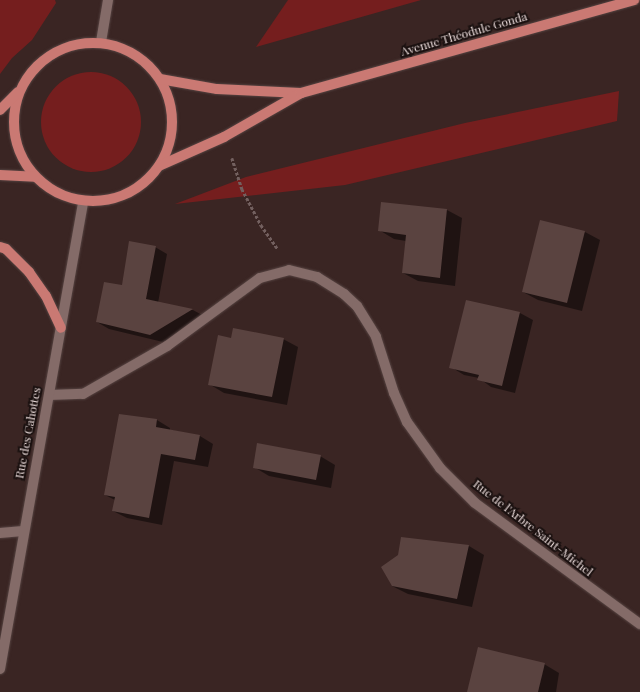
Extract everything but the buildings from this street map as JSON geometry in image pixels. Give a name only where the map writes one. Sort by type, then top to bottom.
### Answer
[{"type":"main road","name":"Avenue Théodule Gonda","points":[[159,166],[224,136],[301,93],[634,0]]},
{"type":"main road","points":[[0,110],[18,92],[32,70],[51,53],[75,44],[101,42],[124,49],[145,61],[160,79],[168,96],[172,132],[167,150],[159,166],[144,182],[126,194],[105,200],[83,201],[60,194],[35,177],[22,158],[14,137],[13,115],[18,92]]},
{"type":"main road","name":"Avenue Théodule Gonda","points":[[160,79],[217,89],[301,93]]},
{"type":"main road","points":[[0,175],[35,177]]},
{"type":"main road","points":[[0,247],[6,249],[29,272],[46,296],[61,328]]},
{"type":"street","points":[[101,42],[108,0]]},
{"type":"street","name":"Rue des Cahottes","points":[[0,669],[83,201]]},
{"type":"street","name":"Rue de l'Arbre Saint-Michel","points":[[49,394],[83,394],[167,346],[260,278],[289,270],[317,277],[344,294],[357,306],[376,337],[394,393],[407,422],[440,468],[475,503],[640,624]]},
{"type":"street","points":[[0,533],[24,531]]},
{"type":"path","points":[[224,136],[242,189],[261,225],[289,270]]},
{"type":"shaded area","points":[[0,0],[55,0],[56,3],[32,40],[12,58],[0,74]]},
{"type":"shaded area","points":[[288,0],[421,0],[256,47]]},
{"type":"shaded area","points":[[91,72],[110,76],[127,86],[137,103],[141,122],[137,141],[127,158],[110,168],[91,172],[72,168],[55,158],[45,141],[41,122],[45,103],[55,86],[72,76]]},
{"type":"shaded area","points":[[619,91],[617,121],[345,185],[175,204],[246,177],[465,123]]}]
